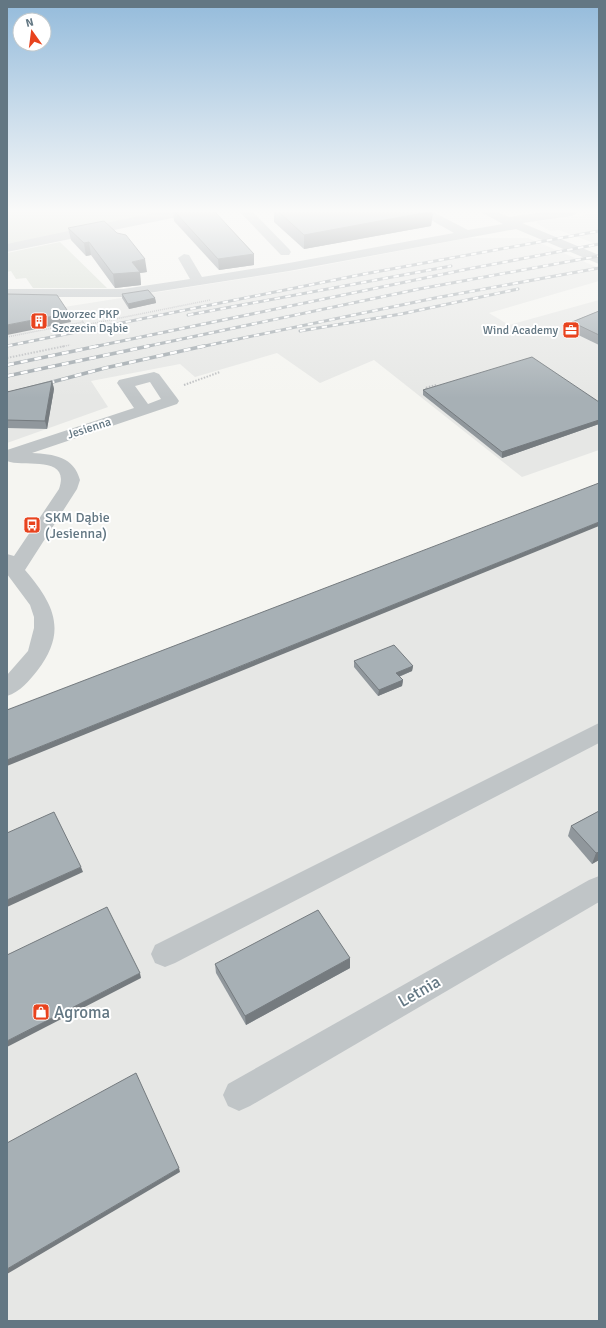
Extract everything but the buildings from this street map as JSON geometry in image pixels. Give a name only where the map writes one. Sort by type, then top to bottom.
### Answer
[{"type":"street","points":[[194,274],[198,281]]},
{"type":"street","points":[[7,293],[123,293],[243,274]]},
{"type":"street","points":[[144,410],[126,383],[154,377],[175,394]]},
{"type":"street","name":"Jesienna","points":[[7,456],[144,410],[175,394]]},
{"type":"street","points":[[7,460],[35,458],[51,460],[65,467],[71,477],[68,490],[11,565],[40,606],[44,618],[44,632],[40,647],[32,662],[7,688]]},
{"type":"street","points":[[165,954],[599,732]]},
{"type":"street","name":"Letnia","points":[[239,1095],[599,888]]},
{"type":"path","points":[[75,309],[85,325],[210,300]]},
{"type":"path","points":[[7,337],[83,322]]},
{"type":"path","points":[[7,358],[70,345]]},
{"type":"path","points":[[175,394],[220,372]]},
{"type":"path","points":[[424,394],[431,392],[425,388],[436,385]]},
{"type":"shaded area","points":[[13,274],[93,274],[107,288],[33,288],[26,278],[16,279]]},
{"type":"shaded area","points":[[274,274],[599,274],[599,281],[489,313],[509,325],[599,300],[599,450],[522,477],[374,360],[320,383],[277,353],[195,377],[180,364],[91,381],[108,407],[7,443],[7,316]]},
{"type":"shaded area","points":[[599,485],[599,1321],[7,1321],[7,709]]},
{"type":"railway","points":[[7,346],[364,274]]},
{"type":"railway","points":[[188,315],[408,274]]},
{"type":"railway","points":[[93,347],[444,274]]},
{"type":"railway","points":[[144,347],[419,289],[501,274]]},
{"type":"railway","points":[[200,347],[435,298],[566,274]]},
{"type":"railway","points":[[300,331],[401,314],[518,289]]},
{"type":"railway","points":[[7,365],[98,346]]},
{"type":"railway","points":[[7,376],[149,346]]},
{"type":"railway","points":[[7,394],[105,368],[204,346]]},
{"type":"place","name":"Dworzec PKP Szczecin Dąbie","points":[[39,321]]},
{"type":"place","name":"Wind Academy","points":[[571,330]]},
{"type":"place","name":"SKM Dąbie (Jesienna)","points":[[32,525]]},
{"type":"place","name":"Agroma","points":[[41,1012]]}]
